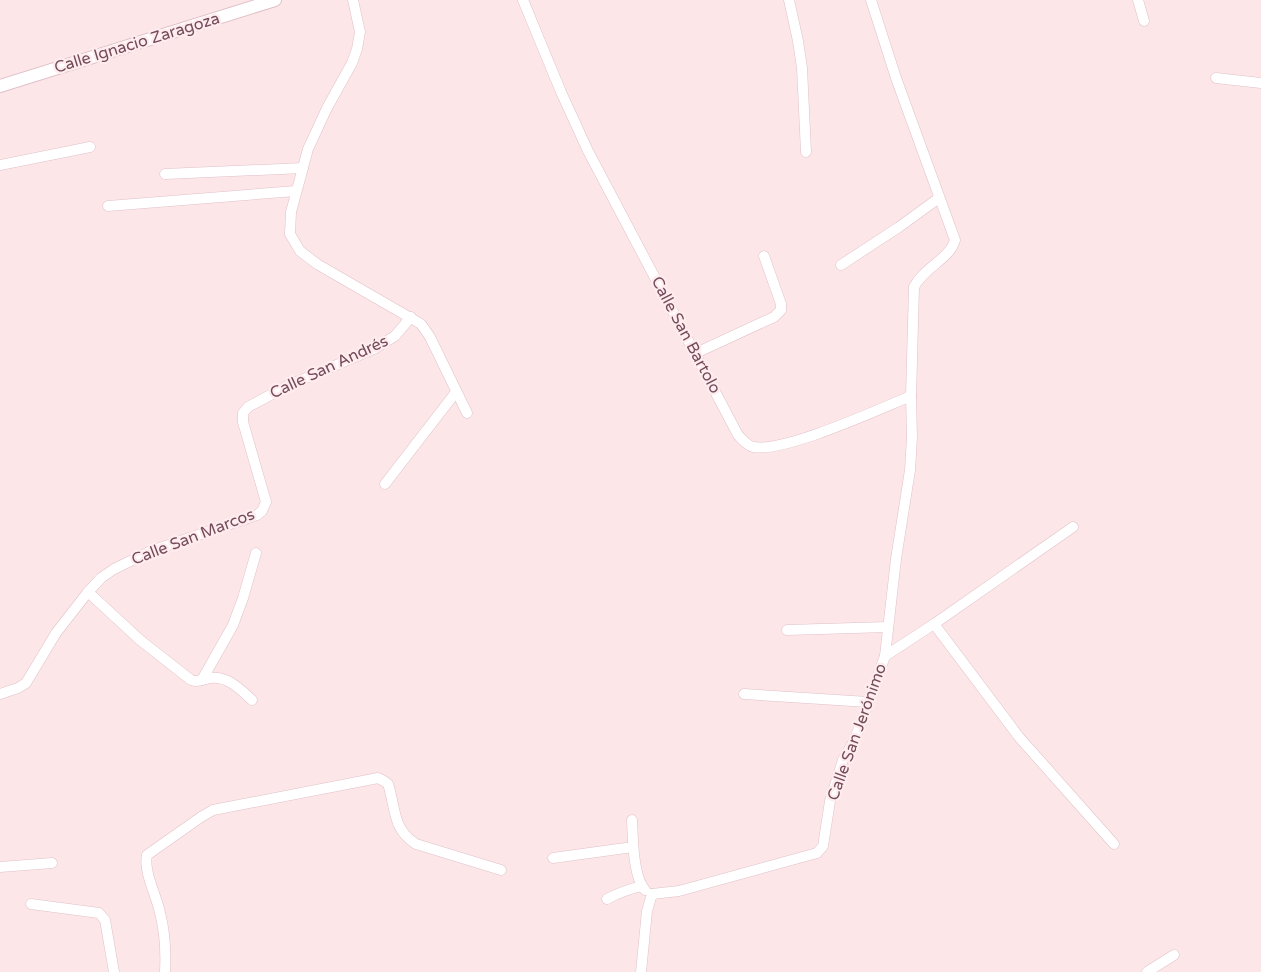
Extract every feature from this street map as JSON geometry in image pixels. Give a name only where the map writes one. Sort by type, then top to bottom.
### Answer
[{"type":"street","name":"Calle Ignacio Zaragoza","points":[[0,86],[275,0]]},
{"type":"street","points":[[353,0],[360,32],[357,49],[352,63],[326,108],[308,149],[296,191],[290,234],[300,251],[317,264],[411,317],[427,330],[467,413]]},
{"type":"street","name":"Calle San Bartolo","points":[[523,0],[588,151],[738,435],[746,444],[753,447],[777,445],[911,396]]},
{"type":"street","points":[[789,0],[802,68],[806,152]]},
{"type":"street","points":[[870,0],[896,78],[955,240],[950,252],[922,274],[914,287],[911,396]]},
{"type":"street","points":[[1138,0],[1144,21]]},
{"type":"street","points":[[1216,78],[1261,83]]},
{"type":"street","points":[[0,165],[90,147]]},
{"type":"street","points":[[165,174],[303,168]]},
{"type":"street","points":[[108,206],[296,191]]},
{"type":"street","points":[[841,265],[939,198]]},
{"type":"street","points":[[696,353],[774,316],[781,310],[781,304],[764,256]]},
{"type":"street","name":"Calle San Andrés","points":[[265,506],[266,502],[242,422],[245,410],[256,401],[287,386],[374,349],[395,336],[411,317]]},
{"type":"street","points":[[385,484],[456,392]]},
{"type":"street","name":"Calle San Jerónimo","points":[[652,894],[679,891],[818,853],[823,846],[830,801],[843,760],[853,743],[885,656],[896,560],[910,470],[912,437],[911,396]]},
{"type":"street","name":"Calle San Marcos","points":[[0,694],[26,683],[56,633],[101,578],[130,559],[256,515],[265,506]]},
{"type":"street","points":[[885,656],[1073,527]]},
{"type":"street","points":[[202,680],[233,625],[256,553]]},
{"type":"street","points":[[88,592],[140,640],[191,680],[197,682],[219,678],[229,681],[252,700]]},
{"type":"street","points":[[934,624],[1019,737],[1114,844]]},
{"type":"street","points":[[787,630],[888,627]]},
{"type":"street","points":[[744,694],[868,702]]},
{"type":"street","points":[[165,972],[164,928],[148,873],[147,855],[213,810],[378,778],[388,784],[397,824],[407,839],[416,844],[501,870]]},
{"type":"street","points":[[632,820],[639,880],[644,889],[652,894],[647,912],[641,972]]},
{"type":"street","points":[[553,858],[634,847]]},
{"type":"street","points":[[0,866],[52,863]]},
{"type":"street","points":[[607,899],[625,890],[642,886]]},
{"type":"street","points":[[32,904],[99,913],[105,920],[114,972]]},
{"type":"street","points":[[1147,972],[1174,955]]}]
